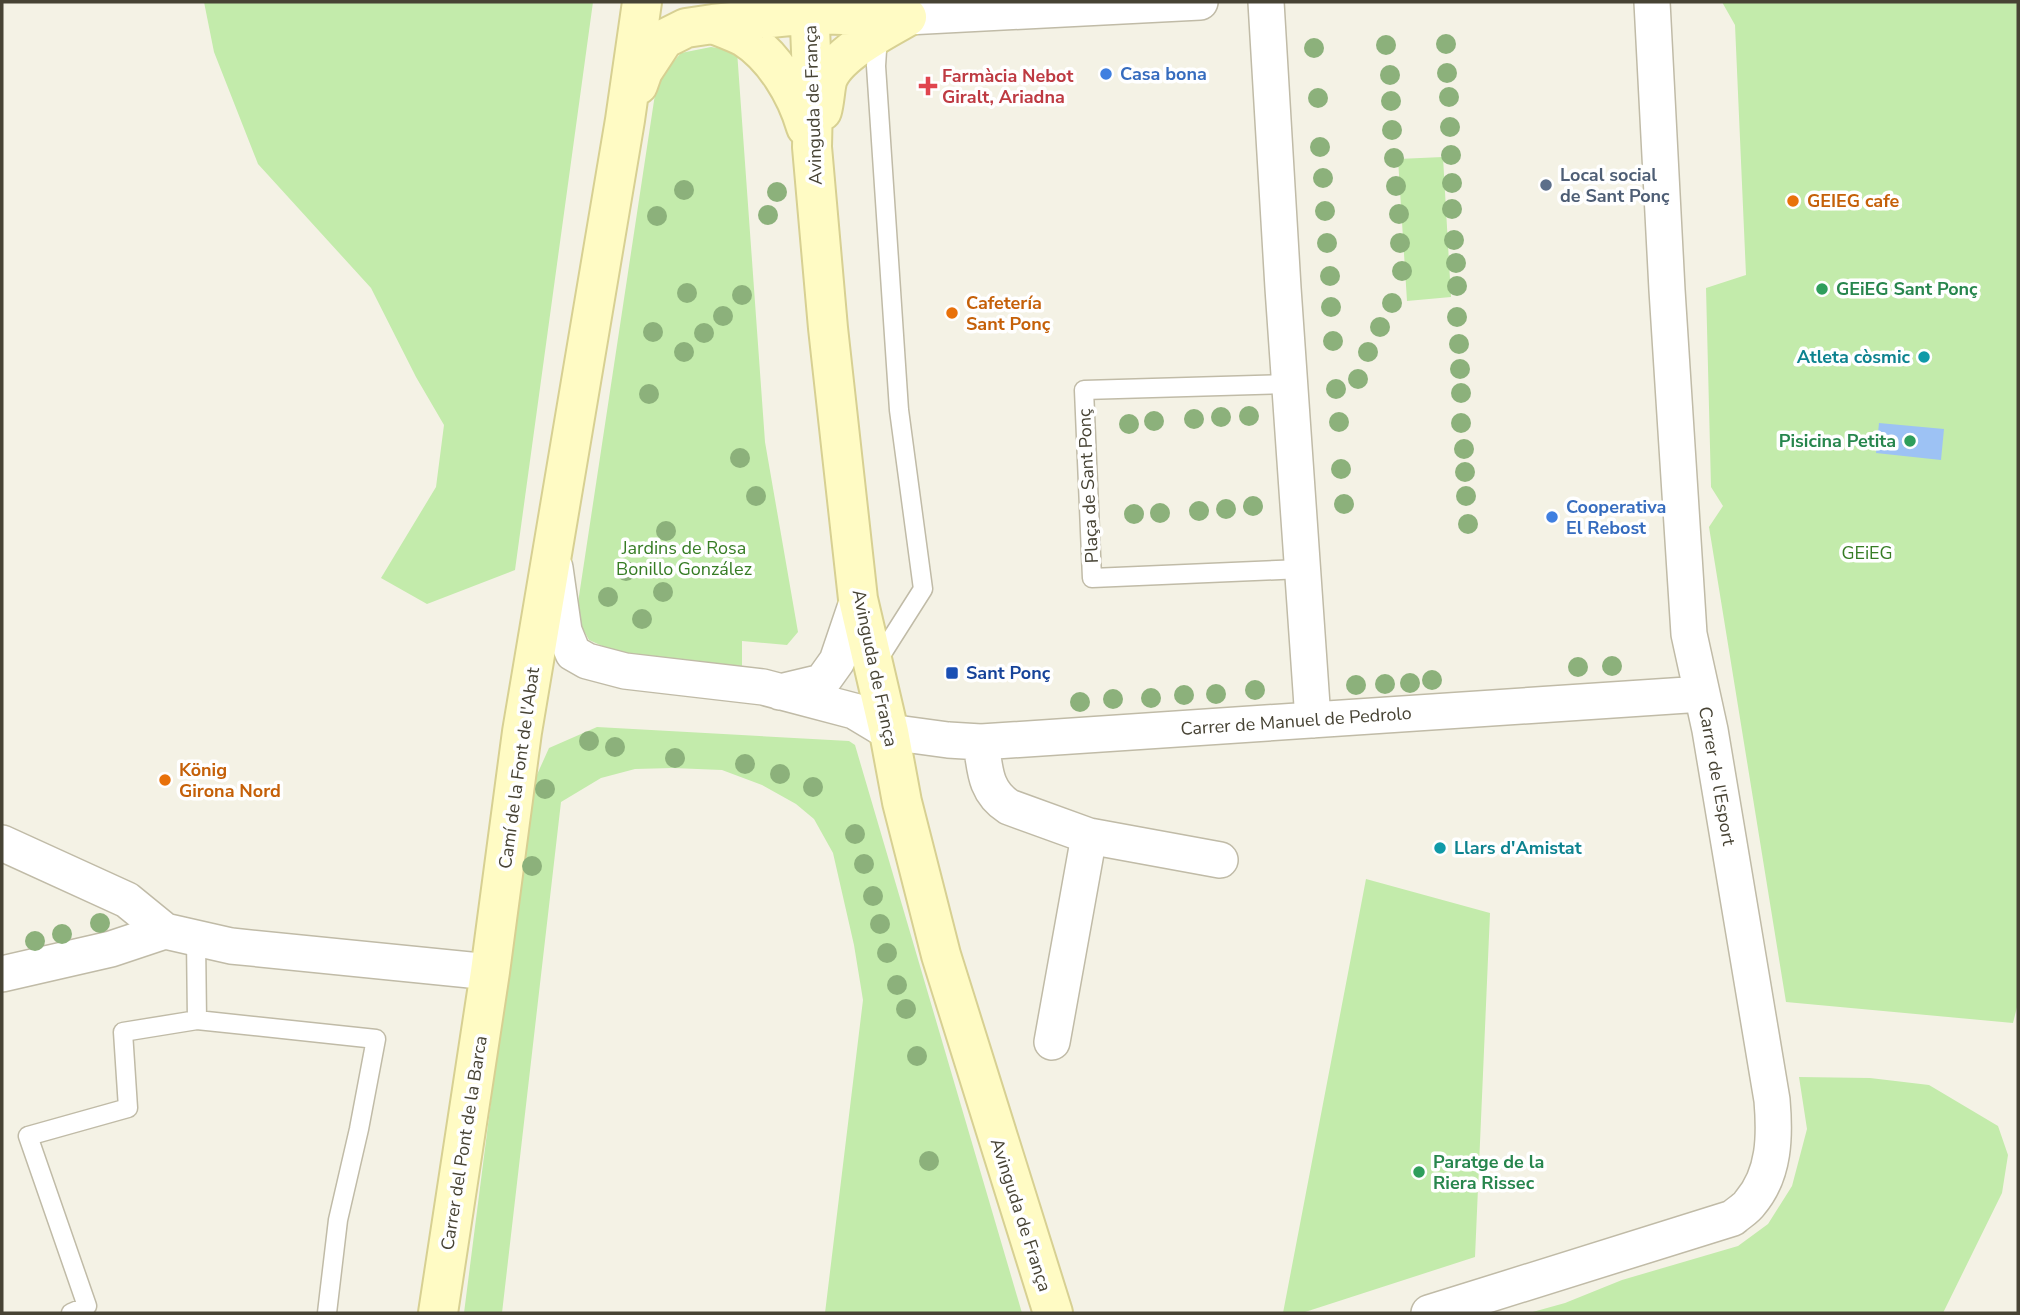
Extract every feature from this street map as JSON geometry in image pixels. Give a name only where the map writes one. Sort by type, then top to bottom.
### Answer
[{"type":"main road","points":[[552,552],[625,120],[642,2]]},
{"type":"main road","points":[[625,120],[643,71],[664,39],[686,28],[810,8],[892,25]]},
{"type":"main road","name":"Avinguda de França","points":[[810,8],[812,148],[828,328],[858,599],[889,732],[902,802],[941,955],[1053,1313]]},
{"type":"main road","points":[[713,24],[743,37],[762,51],[787,82],[804,118],[812,148]]},
{"type":"main road","points":[[812,148],[826,97],[828,79],[844,57],[892,25]]},
{"type":"main road","name":"Camí de la Font de l'Abat","points":[[491,972],[522,732],[552,552]]},
{"type":"main road","name":"Carrer del Pont de la Barca","points":[[438,1313],[491,972]]},
{"type":"street","points":[[892,25],[1200,2]]},
{"type":"street","points":[[1266,2],[1312,720]]},
{"type":"street","name":"Carrer de l'Esport","points":[[1429,1313],[1733,1218],[1750,1203],[1761,1186],[1773,1147],[1772,1100],[1710,730],[1689,634],[1652,2]]},
{"type":"street","points":[[552,552],[564,631],[573,653],[587,661],[625,671],[763,687],[854,711],[889,732]]},
{"type":"street","points":[[780,692],[822,682],[837,661],[858,599]]},
{"type":"street","name":"Carrer de Manuel de Pedrolo","points":[[889,732],[981,742],[1702,694]]},
{"type":"street","points":[[981,742],[988,784],[999,800],[1009,807],[1089,836],[1220,860]]},
{"type":"street","points":[[1052,1042],[1089,836]]},
{"type":"street","points":[[2,843],[127,900],[181,935],[231,946],[491,972]]},
{"type":"street","points":[[2,974],[181,935]]},
{"type":"lane","points":[[874,666],[923,589],[899,410],[876,65],[892,25]]},
{"type":"lane","name":"Plaça de Sant Ponç","points":[[1290,384],[1084,390],[1093,578],[1302,569]]},
{"type":"lane","points":[[181,935],[197,1020]]},
{"type":"lane","points":[[82,1311],[29,1136],[128,1108],[123,1032],[197,1020],[376,1039],[338,1220],[327,1313]]},
{"type":"green space","points":[[204,2],[593,2],[515,570],[427,604],[381,578],[436,487],[444,425],[416,377],[371,288],[258,164],[214,52]]},
{"type":"green space","name":"GEiEG","points":[[1722,2],[2018,2],[2018,1003],[2013,1023],[1786,1002],[1709,527],[1723,506],[1711,487],[1706,288],[1746,275],[1735,25]]},
{"type":"green space","name":"Jardins de Rosa Bonillo González","points":[[711,47],[737,51],[765,442],[798,632],[787,645],[742,641],[742,667],[715,667],[620,654],[589,640],[576,616],[657,81],[681,53]]},
{"type":"green space","points":[[1443,157],[1451,297],[1407,301],[1398,159]]},
{"type":"green space","points":[[597,727],[849,741],[855,745],[1022,1313],[825,1313],[863,1000],[854,945],[833,853],[814,819],[796,804],[762,785],[722,770],[673,768],[635,769],[601,778],[561,802],[502,1313],[464,1313],[531,788],[549,748]]},
{"type":"green space","points":[[1366,879],[1490,913],[1475,1257],[1302,1313],[1283,1313]]},
{"type":"green space","points":[[1799,1077],[1870,1078],[1929,1085],[1998,1126],[2008,1155],[2002,1193],[1943,1313],[1529,1313],[1565,1303],[1622,1280],[1738,1246],[1768,1224],[1792,1186],[1807,1129]]},
{"type":"water","name":"Pisicina Petita","points":[[1879,423],[1944,429],[1941,460],[1876,453]]},
{"type":"place","name":"Casa bona","points":[[1106,74]]},
{"type":"place","name":"Farmàcia Nebot Giralt, Ariadna","points":[[928,86]]},
{"type":"place","name":"Local social de Sant Ponç","points":[[1546,185]]},
{"type":"place","name":"GEIEG cafe","points":[[1793,201]]},
{"type":"place","name":"GEiEG Sant Ponç","points":[[1822,289]]},
{"type":"place","name":"Cafetería Sant Ponç","points":[[952,313]]},
{"type":"place","name":"Atleta còsmic","points":[[1924,357]]},
{"type":"place","name":"Pisicina Petita","points":[[1910,441]]},
{"type":"place","name":"Cooperativa El Rebost","points":[[1552,517]]},
{"type":"place","name":"Sant Ponç","points":[[952,673]]},
{"type":"place","name":"König Girona Nord","points":[[165,780]]},
{"type":"place","name":"Llars d'Amistat","points":[[1440,848]]},
{"type":"place","name":"Paratge de la Riera Rissec","points":[[1419,1172]]}]
